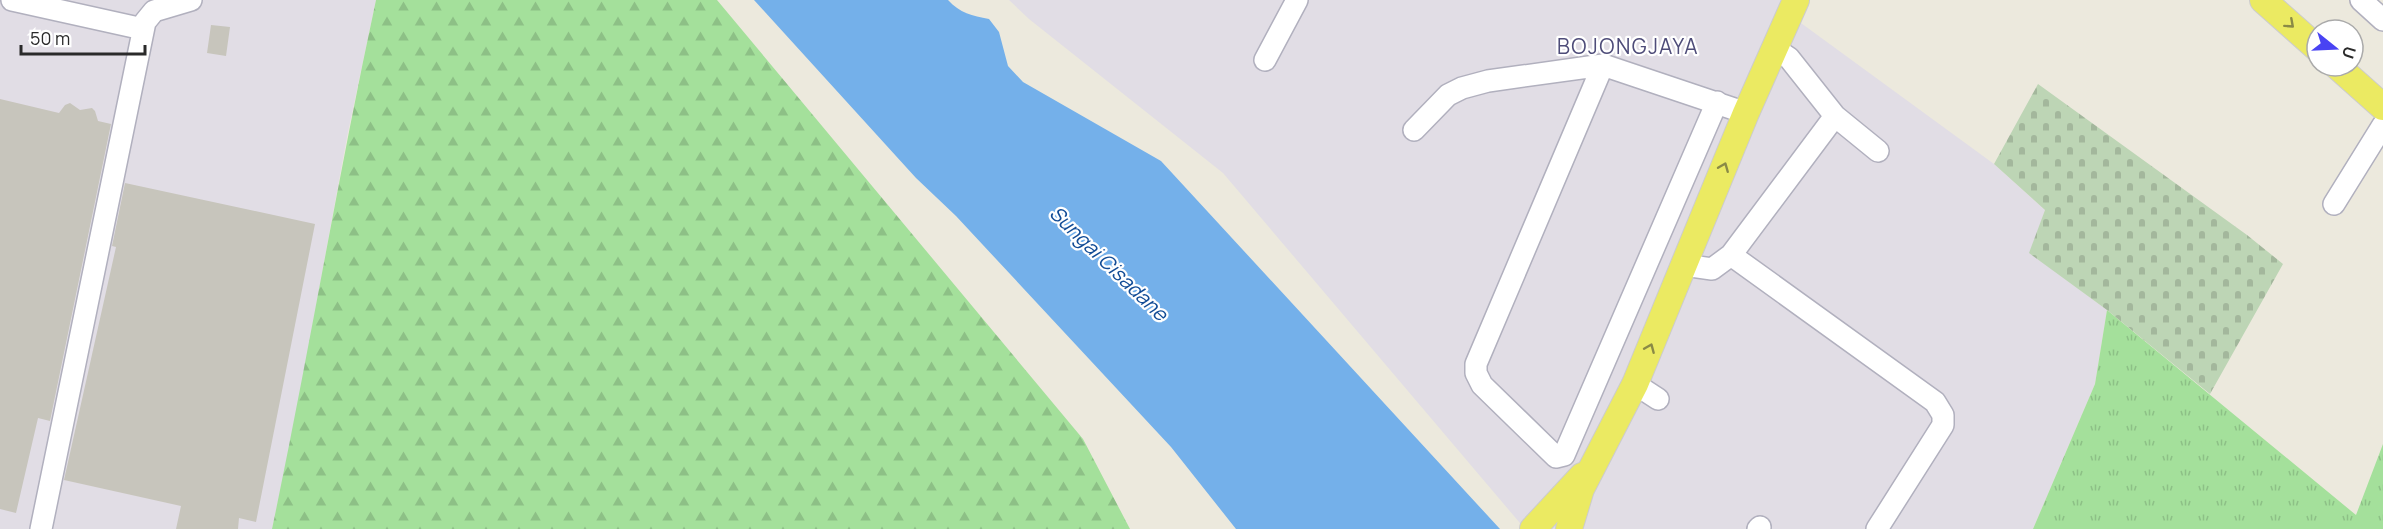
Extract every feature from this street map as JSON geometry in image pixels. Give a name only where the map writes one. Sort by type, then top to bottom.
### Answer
[{"type":"main road","points":[[1569,529],[1581,489],[1635,384],[1746,112],[1796,0]]},
{"type":"main road","points":[[2263,0],[2305,37]]},
{"type":"main road","points":[[2350,78],[2383,107]]},
{"type":"main road","points":[[1533,529],[1598,458]]},
{"type":"street","points":[[12,0],[143,29]]},
{"type":"street","points":[[41,529],[143,29],[146,19],[154,11],[191,0]]},
{"type":"street","points":[[1265,60],[1297,0]]},
{"type":"street","points":[[2361,0],[2383,20]]},
{"type":"street","points":[[1774,48],[1790,58],[1835,116],[1878,152]]},
{"type":"street","points":[[1414,130],[1448,95],[1462,88],[1488,81],[1604,65],[1746,112]]},
{"type":"street","points":[[1604,65],[1476,364],[1476,373],[1482,385],[1556,457],[1564,455],[1717,102]]},
{"type":"street","points":[[1684,265],[1712,269],[1731,255],[1835,116]]},
{"type":"street","points":[[2334,204],[2383,125]]},
{"type":"street","points":[[1731,255],[1935,402],[1943,415],[1942,425],[1877,529]]},
{"type":"street","points":[[1635,384],[1658,399]]},
{"type":"shaded area","points":[[0,0],[376,0],[347,137],[293,432],[272,529],[0,529]]},
{"type":"shaded area","points":[[1009,0],[1782,0],[1779,7],[1994,164],[2045,210],[2030,253],[2107,310],[2095,384],[2033,529],[1525,529],[1223,173],[1029,19]]},
{"type":"green space","points":[[376,0],[717,0],[1083,439],[1130,529],[272,529]]},
{"type":"green space","points":[[2038,84],[2247,235],[2283,264],[2210,394],[2107,310],[2029,253],[2045,210],[1994,164]]},
{"type":"green space","points":[[2107,310],[2356,515],[2383,444],[2383,529],[2033,529],[2095,384]]},
{"type":"water","name":"Sungai Cisadane","points":[[754,0],[948,0],[967,13],[989,19],[999,32],[1008,66],[1023,82],[1161,161],[1500,529],[1236,529],[1171,447],[956,216],[916,178]]},
{"type":"building","points":[[211,25],[230,27],[226,56],[207,53]]},
{"type":"building","points":[[0,99],[59,113],[65,105],[70,103],[80,110],[92,108],[98,121],[111,124],[50,421],[38,418],[16,513],[0,509]]},
{"type":"building","points":[[125,183],[315,224],[256,522],[239,518],[238,529],[176,529],[181,506],[64,480],[116,247],[112,246]]},
{"type":"district","name":"BOJONGJAYA","points":[[1628,46]]}]
